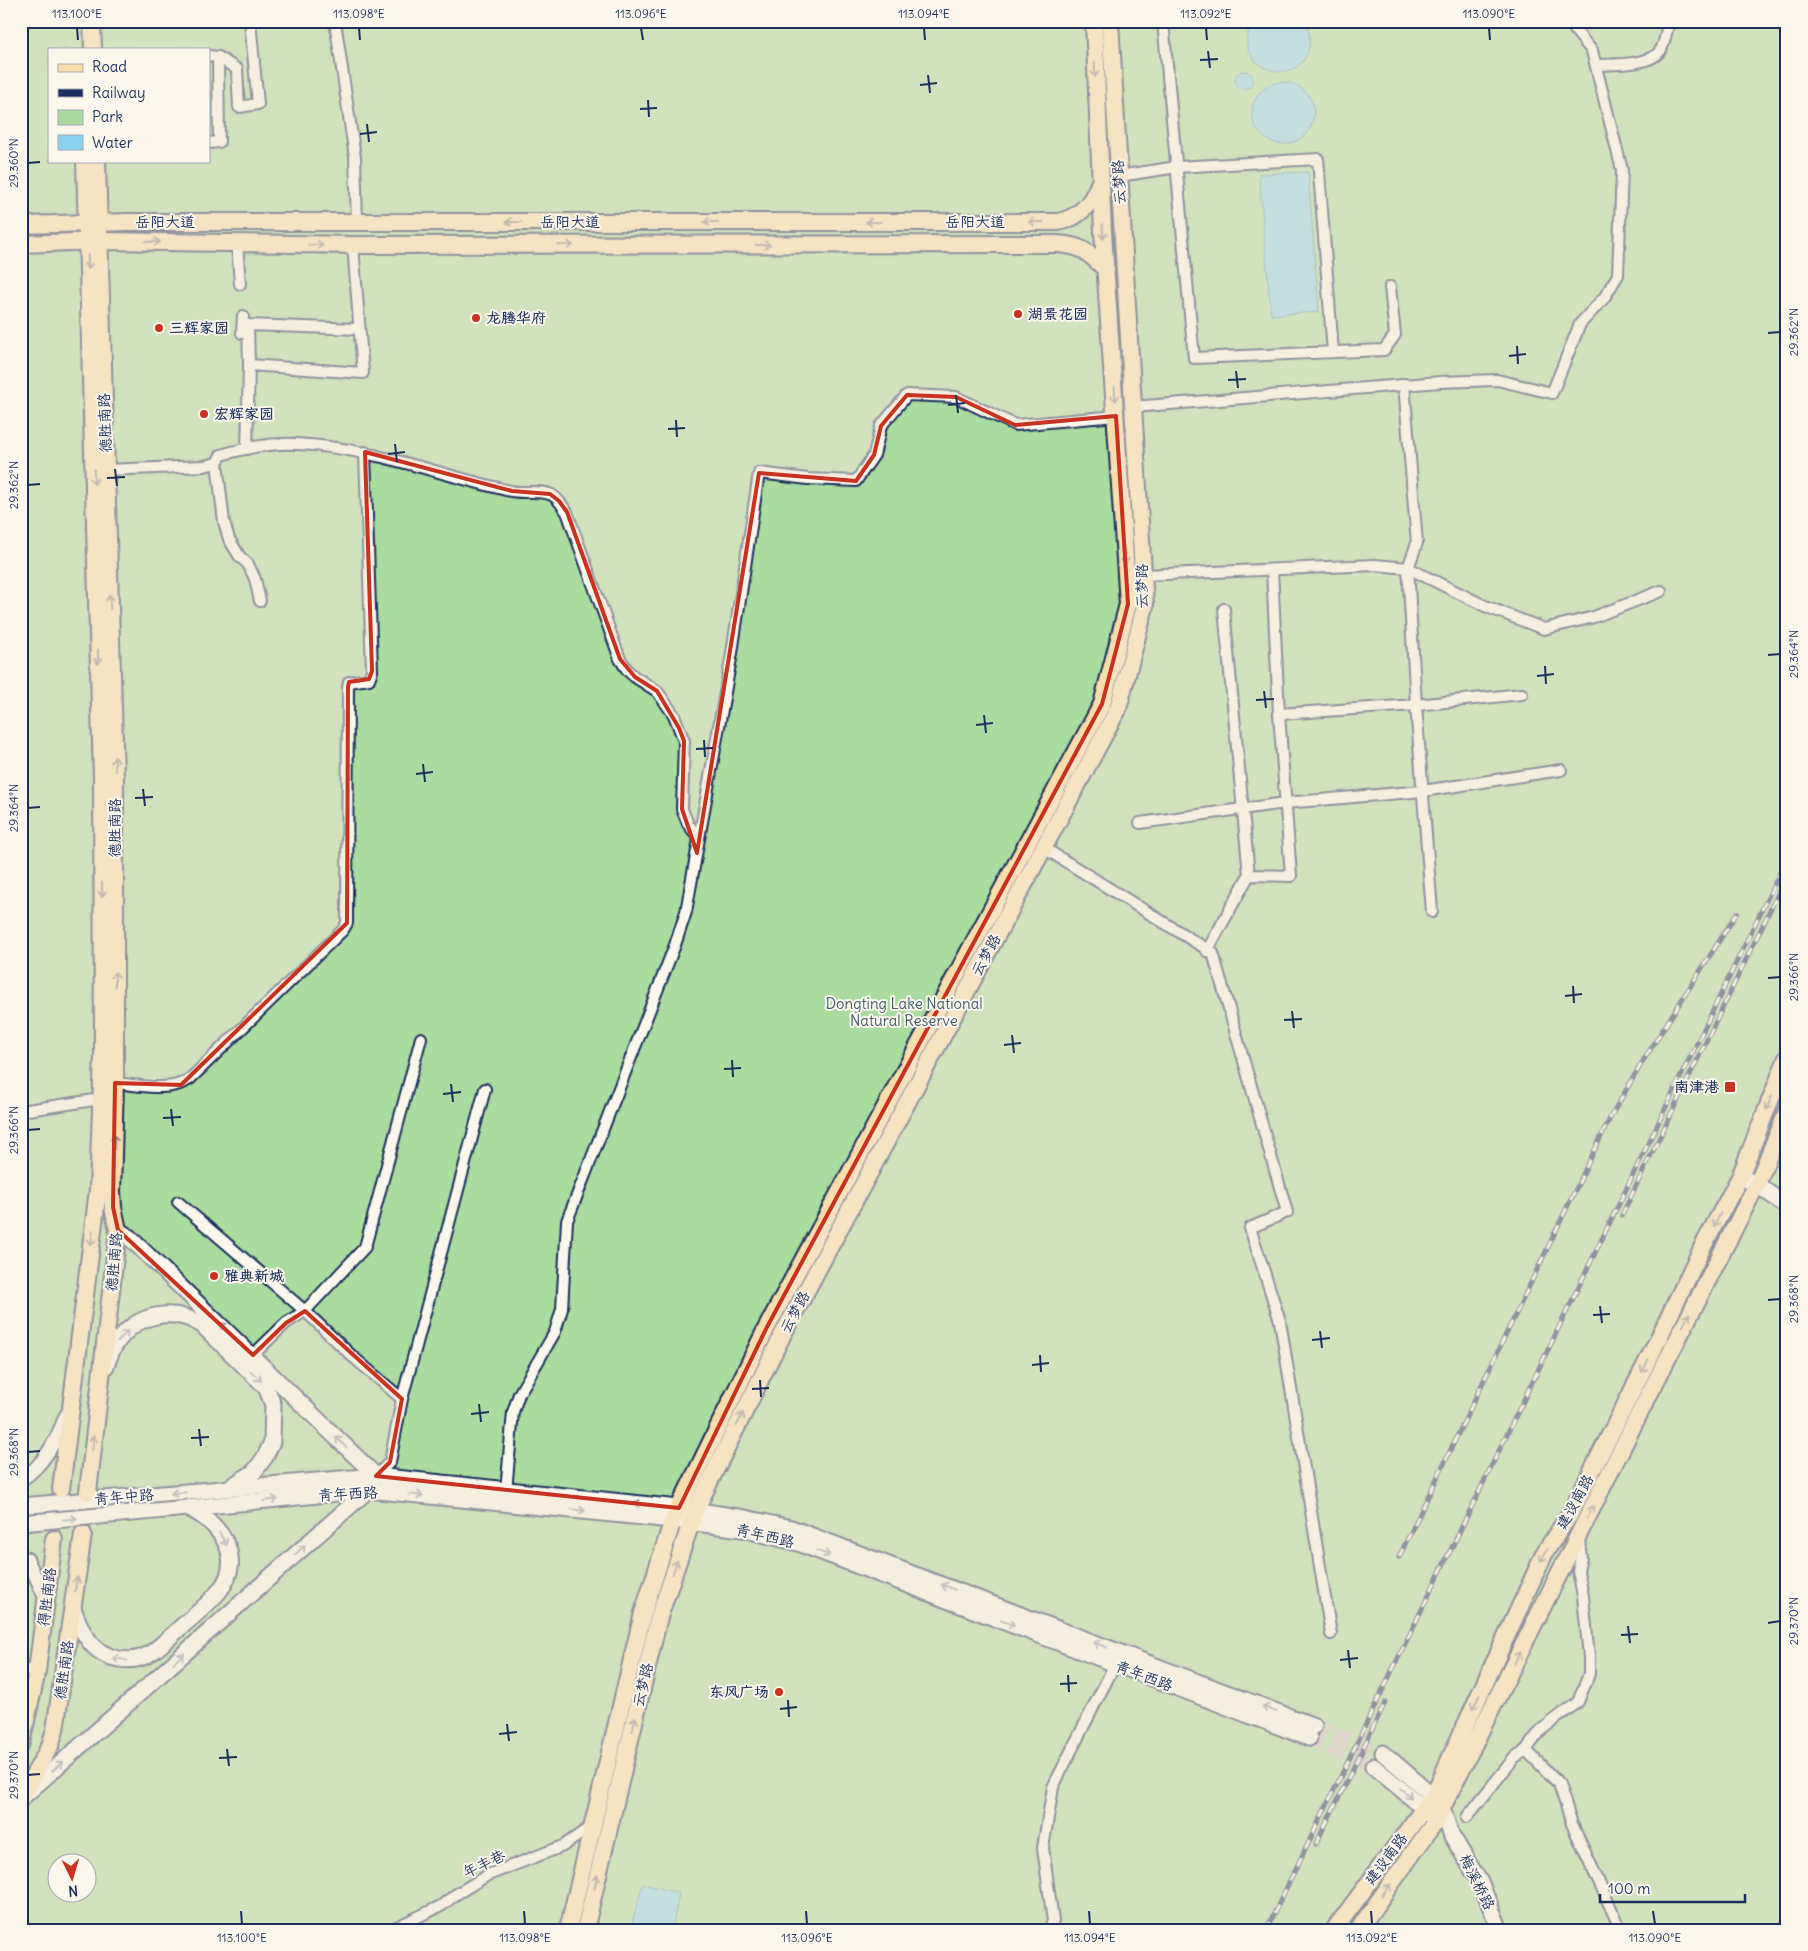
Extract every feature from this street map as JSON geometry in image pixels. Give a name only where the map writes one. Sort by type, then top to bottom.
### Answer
[{"type":"main road","points":[[82,21],[82,48]]},
{"type":"main road","points":[[92,21],[93,48]]},
{"type":"main road","points":[[568,1930],[643,1613],[684,1515],[767,1327],[1102,704],[1128,604],[1100,182],[1094,21]]},
{"type":"main road","name":"云梦路","points":[[585,1930],[684,1515],[1118,710],[1145,606],[1110,21]]},
{"type":"main road","name":"德胜南路","points":[[85,162],[93,222],[106,470],[115,776],[115,1083],[112,1191],[118,1230],[88,1492]]},
{"type":"main road","name":"德胜南路","points":[[93,222],[97,162]]},
{"type":"main road","name":"岳阳大道","points":[[21,225],[93,222],[1058,222],[1070,220],[1080,212],[1090,202],[1100,182]]},
{"type":"main road","name":"岳阳大道","points":[[21,244],[94,241],[354,245],[1057,244],[1079,247],[1106,269]]},
{"type":"main road","name":"德胜南路","points":[[62,1489],[98,1190],[103,1054],[102,779],[94,241]]},
{"type":"main road","name":"建设南路","points":[[1334,1930],[1434,1809],[1545,1552],[1570,1514],[1651,1354],[1702,1246],[1740,1177],[1787,1058]]},
{"type":"main road","name":"建设南路","points":[[1358,1930],[1434,1809],[1579,1535],[1645,1400],[1757,1184],[1787,1112]]},
{"type":"main road","points":[[1740,1177],[1757,1184],[1787,1207]]},
{"type":"main road","points":[[118,1230],[129,1237],[253,1355],[376,1476]]},
{"type":"main road","points":[[100,1378],[112,1349],[119,1339],[138,1322],[149,1317],[164,1314],[192,1318],[202,1326],[266,1386],[273,1405],[272,1442],[265,1457],[254,1472],[226,1489]]},
{"type":"main road","name":"青年西路","points":[[188,1508],[368,1490],[684,1515],[745,1518],[791,1528],[1311,1732],[1115,1664],[798,1543],[684,1515],[376,1476],[226,1489]]},
{"type":"main road","name":"青年中路","points":[[21,1506],[226,1489]]},
{"type":"main road","points":[[21,1798],[368,1490]]},
{"type":"main road","points":[[72,1608],[90,1643],[110,1657],[122,1660],[140,1659],[151,1653],[187,1623],[220,1589],[227,1576],[230,1563],[226,1540],[211,1522],[201,1514],[188,1508]]},
{"type":"main road","name":"青年中路","points":[[21,1523],[188,1508]]},
{"type":"main road","name":"德胜南路","points":[[21,1798],[50,1746],[55,1730],[83,1534]]},
{"type":"main road","name":"得胜南路","points":[[21,1743],[29,1670],[46,1599],[54,1539]]},
{"type":"main road","points":[[1383,1754],[1434,1809]]},
{"type":"main road","points":[[1373,1766],[1434,1809]]},
{"type":"main road","name":"梅溪桥路","points":[[1434,1809],[1481,1884],[1500,1930]]},
{"type":"street","points":[[213,57],[237,69],[239,108],[258,104],[250,21]]},
{"type":"street","points":[[335,21],[355,157],[357,222]]},
{"type":"street","points":[[1163,21],[1194,358],[1384,350],[1396,335],[1390,287]]},
{"type":"street","points":[[1133,407],[1404,384],[1497,380],[1552,393],[1580,324],[1604,298],[1618,276],[1622,170],[1592,51],[1575,30],[1572,21]]},
{"type":"street","points":[[1596,65],[1642,62],[1652,58],[1660,51],[1670,21]]},
{"type":"street","points":[[210,143],[219,142],[213,57]]},
{"type":"street","points":[[1119,176],[1177,167],[1318,159],[1333,352]]},
{"type":"street","points":[[237,244],[240,284]]},
{"type":"street","points":[[249,365],[363,373],[354,245]]},
{"type":"street","points":[[243,316],[244,438],[247,449]]},
{"type":"street","points":[[247,449],[248,324],[359,329]]},
{"type":"street","points":[[1404,384],[1417,543],[1408,568],[1416,705],[1432,912]]},
{"type":"street","points":[[506,1491],[514,1412],[519,1394],[555,1332],[562,1309],[567,1220],[681,930],[691,893],[732,653],[759,472],[808,479],[856,481],[874,455],[881,426],[907,395],[956,397],[1015,425],[1116,416]]},
{"type":"street","points":[[260,601],[255,579],[248,564],[240,557],[229,539],[224,522],[217,463],[222,455],[247,449],[296,444],[365,452],[512,491],[550,494],[559,501],[567,512],[620,658],[628,671],[648,684],[661,696],[674,716],[684,741],[682,809],[688,824],[699,838]]},
{"type":"street","points":[[115,1083],[171,1086],[181,1085],[190,1079],[336,937],[347,923],[348,687],[349,682],[369,679],[372,671],[365,452]]},
{"type":"street","points":[[106,470],[204,466],[217,463]]},
{"type":"street","points":[[1143,575],[1375,565],[1408,568],[1485,606],[1544,628],[1594,617],[1661,591]]},
{"type":"street","points":[[1249,876],[1291,876],[1279,714],[1272,570]]},
{"type":"street","points":[[1208,950],[1249,876],[1224,609]]},
{"type":"street","points":[[1279,714],[1416,705],[1522,694]]},
{"type":"street","points":[[1140,823],[1285,804],[1423,792],[1561,770]]},
{"type":"street","points":[[1044,848],[1212,954],[1287,1212],[1250,1228],[1280,1321],[1331,1634]]},
{"type":"street","points":[[253,1355],[286,1323],[305,1311],[365,1247],[421,1038]]},
{"type":"street","points":[[376,1476],[390,1462],[402,1399],[485,1089]]},
{"type":"street","points":[[21,1111],[101,1099]]},
{"type":"street","points":[[178,1202],[305,1311],[352,1356],[402,1399]]},
{"type":"street","points":[[21,1480],[31,1474],[55,1443],[74,1397]]},
{"type":"street","points":[[1467,1817],[1515,1757],[1526,1750],[1541,1730],[1578,1702],[1589,1674],[1583,1596],[1578,1571],[1581,1558],[1579,1535]]},
{"type":"street","points":[[21,1556],[27,1559],[46,1599]]},
{"type":"street","points":[[1049,1930],[1053,1921],[1043,1848],[1053,1787],[1115,1664]]},
{"type":"street","points":[[1526,1750],[1559,1784],[1572,1824],[1621,1930]]},
{"type":"street","name":"年丰巷","points":[[390,1930],[441,1906],[488,1875],[563,1846],[592,1826]]},
{"type":"street","points":[[1781,1930],[1787,1928]]},
{"type":"highlighted area","points":[[907,395],[956,397],[1015,425],[1116,416],[1128,604],[1102,704],[767,1327],[679,1508],[376,1476],[390,1462],[402,1399],[305,1311],[286,1323],[253,1355],[118,1230],[113,1207],[115,1083],[181,1085],[347,923],[348,687],[349,682],[369,679],[372,671],[365,452],[512,491],[550,494],[559,501],[567,512],[620,659],[635,677],[657,691],[679,728],[684,741],[682,809],[697,853],[759,473],[856,481],[874,455],[881,426]]},
{"type":"green space","name":"Dongting Lake National Natural Reserve","points":[[21,21],[1787,21],[1787,1930],[21,1930]]},
{"type":"water","points":[[1253,21],[1304,21],[1310,40],[1303,61],[1293,69],[1280,71],[1267,69],[1256,62],[1249,51],[1247,37]]},
{"type":"water","points":[[1240,71],[1248,71],[1253,76],[1251,87],[1240,89],[1235,84],[1235,76]]},
{"type":"water","points":[[1277,82],[1289,82],[1305,91],[1312,101],[1314,113],[1312,125],[1305,135],[1289,144],[1277,144],[1266,139],[1257,130],[1252,119],[1252,107],[1257,96],[1266,87]]},
{"type":"water","points":[[1308,172],[1319,312],[1271,315],[1259,174]]},
{"type":"water","points":[[643,1884],[679,1893],[672,1930],[630,1930]]},
{"type":"tunnel","points":[[1314,1726],[1383,1753]]},
{"type":"tunnel","points":[[1309,1738],[1373,1766]]},
{"type":"railway","points":[[1266,1930],[1787,858]]},
{"type":"railway","points":[[1622,1215],[1787,875]]},
{"type":"railway","points":[[1399,1557],[1611,1116],[1643,1061],[1737,913]]},
{"type":"railway","points":[[1316,1844],[1385,1703]]},
{"type":"place","name":"湖景花园","points":[[1018,314]]},
{"type":"place","name":"龙腾华府","points":[[476,318]]},
{"type":"place","name":"三辉家园","points":[[159,328]]},
{"type":"place","name":"宏辉家园","points":[[204,414]]},
{"type":"place","name":"南津港","points":[[1730,1087]]},
{"type":"place","name":"雅典新城","points":[[214,1276]]},
{"type":"place","name":"东风广场","points":[[779,1692]]}]
